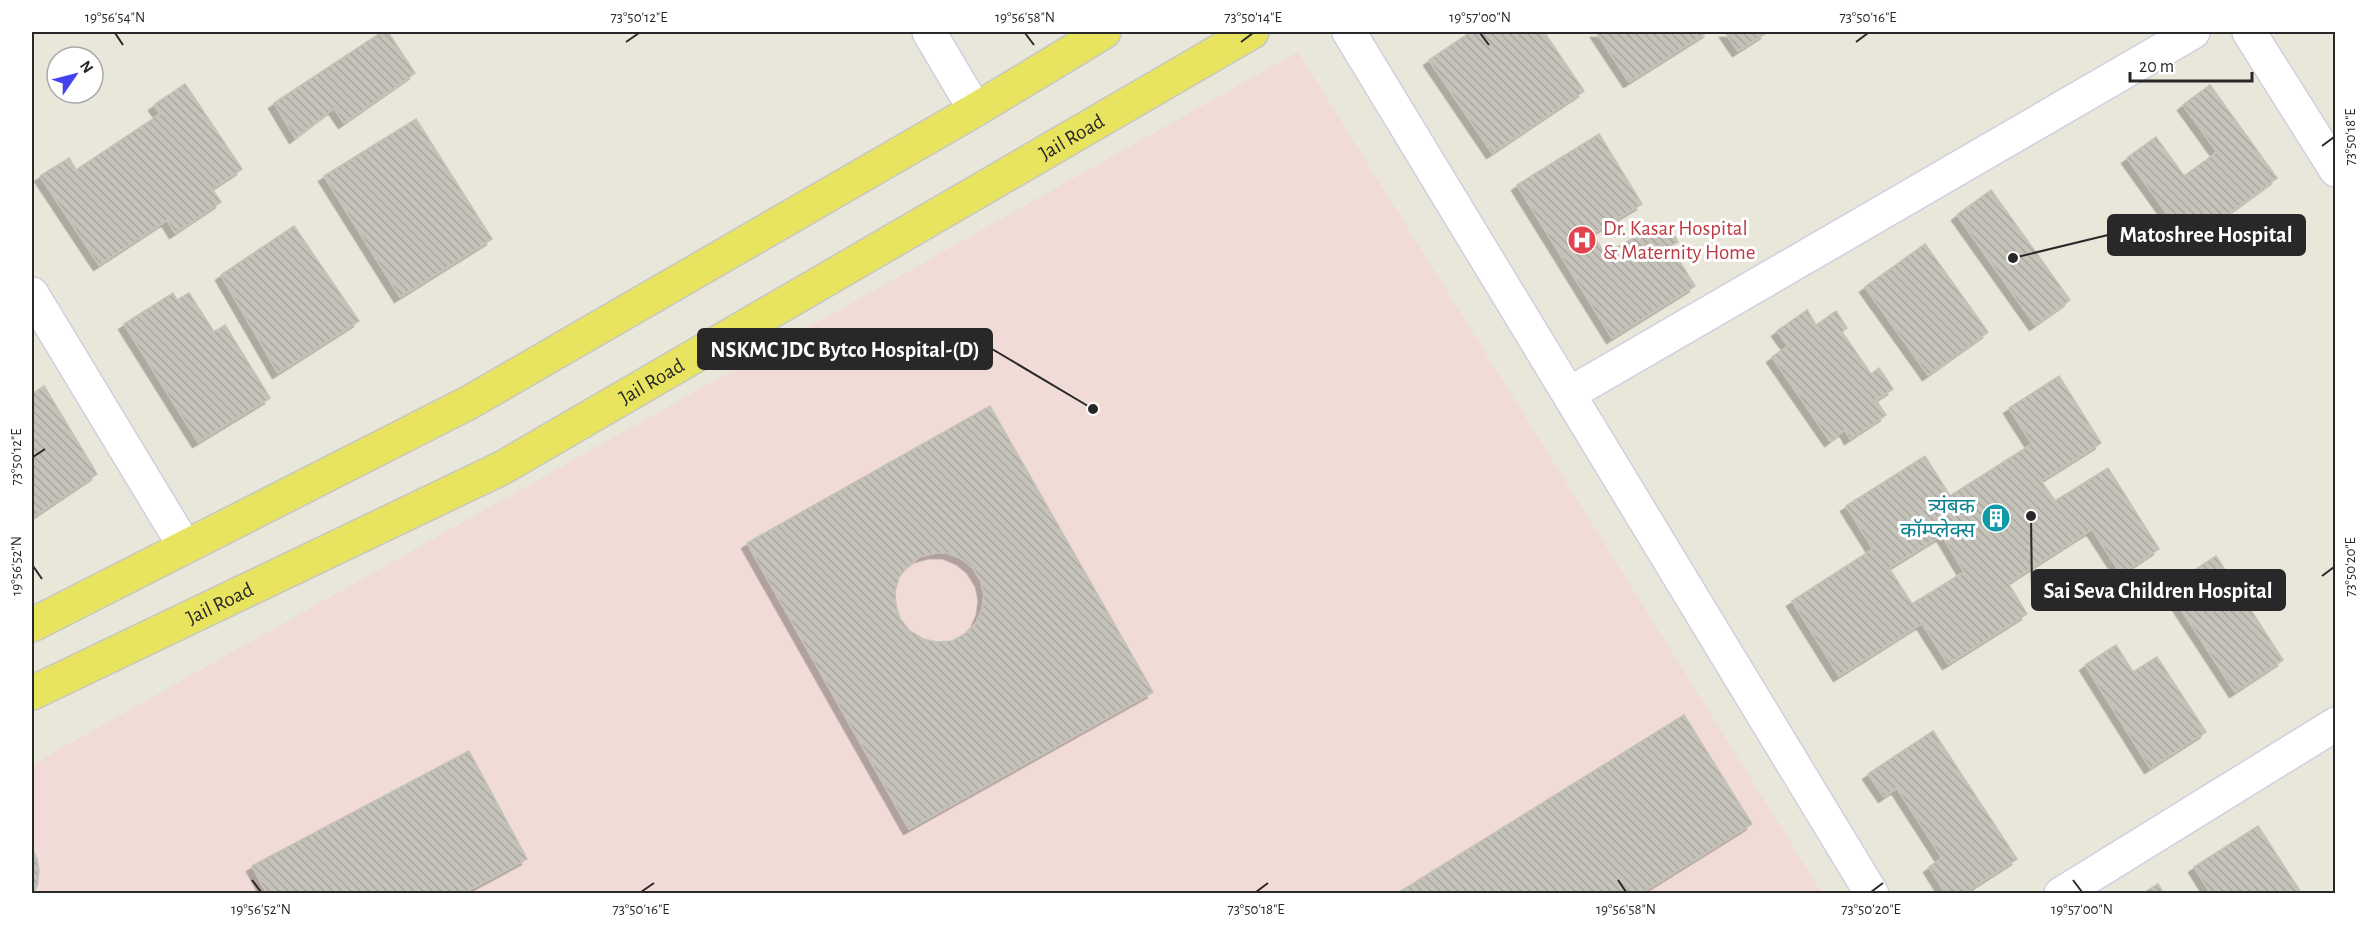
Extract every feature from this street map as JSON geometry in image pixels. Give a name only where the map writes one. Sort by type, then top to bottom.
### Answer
[{"type":"main road","points":[[32,625],[470,402],[975,110],[1104,32]]},
{"type":"main road","name":"Jail Road","points":[[32,693],[502,468],[1252,32]]},
{"type":"street","points":[[929,32],[975,110]]},
{"type":"street","points":[[1349,32],[1872,894]]},
{"type":"street","points":[[1569,394],[2193,32]]},
{"type":"street","points":[[2249,32],[2336,171]]},
{"type":"street","points":[[32,294],[185,548]]},
{"type":"street","points":[[2061,894],[2336,724]]},
{"type":"shaded area","points":[[1298,52],[1822,893],[32,893],[32,765]]},
{"type":"building","points":[[382,32],[388,32],[415,73],[344,123],[334,108],[295,138],[274,103]]},
{"type":"building","points":[[1471,32],[1544,32],[1584,91],[1492,153],[1429,60]]},
{"type":"building","points":[[1596,32],[1708,32],[1629,82]]},
{"type":"building","points":[[1725,32],[1765,32],[1766,33],[1738,51]]},
{"type":"building","points":[[185,84],[242,169],[212,189],[221,202],[175,233],[167,220],[99,265],[40,176],[69,158],[76,170],[160,114],[154,105]]},
{"type":"building","points":[[2210,85],[2277,178],[2188,243],[2127,158],[2156,137],[2184,176],[2217,152],[2183,105]]},
{"type":"building","points":[[416,119],[492,239],[400,297],[324,176]]},
{"type":"building","points":[[1599,134],[1642,204],[1592,234],[1605,254],[1655,226],[1663,231],[1669,228],[1678,242],[1670,246],[1695,286],[1612,338],[1517,185]]},
{"type":"building","points":[[1991,190],[2070,300],[2035,325],[1957,215]]},
{"type":"building","points":[[294,226],[359,321],[278,373],[221,275]]},
{"type":"building","points":[[1925,244],[1988,332],[1928,375],[1865,287]]},
{"type":"building","points":[[173,293],[177,300],[189,293],[214,332],[225,325],[270,398],[198,442],[124,324]]},
{"type":"building","points":[[1807,310],[1816,325],[1836,311],[1847,328],[1842,332],[1871,374],[1879,368],[1893,389],[1876,400],[1886,415],[1850,439],[1845,430],[1830,441],[1772,357],[1788,346],[1777,331]]},
{"type":"building","name":"त्र्यंबक कॉम्प्लेक्स","points":[[2059,376],[2101,443],[2041,481],[2055,501],[2108,468],[2159,549],[2121,574],[2092,529],[2008,583],[2027,614],[1948,664],[1922,623],[1839,676],[1792,601],[1873,549],[1846,506],[1925,456],[1950,496],[2032,444],[2009,408]],"holes":[[[1942,535],[1964,572],[1912,604],[1889,568]]]},
{"type":"building","points":[[44,386],[97,474],[32,518],[32,394]]},
{"type":"building","points":[[990,406],[1153,692],[909,829],[747,543]],"holes":[[[934,553],[948,553],[962,559],[973,568],[981,581],[984,595],[982,610],[976,623],[965,634],[952,641],[937,642],[923,639],[910,631],[900,619],[895,592],[899,577],[919,557]]]},
{"type":"building","points":[[2216,556],[2283,660],[2235,692],[2167,588]]},
{"type":"building","points":[[2116,645],[2133,672],[2157,657],[2206,732],[2150,768],[2085,665]]},
{"type":"building","points":[[1684,715],[1752,824],[1640,894],[1396,894]]},
{"type":"building","points":[[1933,731],[2017,859],[1963,894],[1946,894],[1929,867],[1942,858],[1897,788],[1884,797],[1868,774]]},
{"type":"building","points":[[469,751],[527,859],[462,894],[267,894],[252,866]]},
{"type":"building","points":[[2258,826],[2302,894],[2211,894],[2194,867]]},
{"type":"building","points":[[32,848],[39,872],[33,894],[32,894]]},
{"type":"building","points":[[2158,884],[2164,894],[2142,894]]},
{"type":"place","name":"Dr. Kasar Hospital & Maternity Home","points":[[1582,240]]},
{"type":"place","name":"Matoshree Hospital","points":[[2013,258]]},
{"type":"place","name":"NSKMC JDC Bytco Hospital-(D)","points":[[1093,409]]},
{"type":"place","name":"Sai Seva Children Hospital","points":[[2031,516]]},
{"type":"place","name":"त्र्यंबक कॉम्प्लेक्स","points":[[1996,518]]}]
